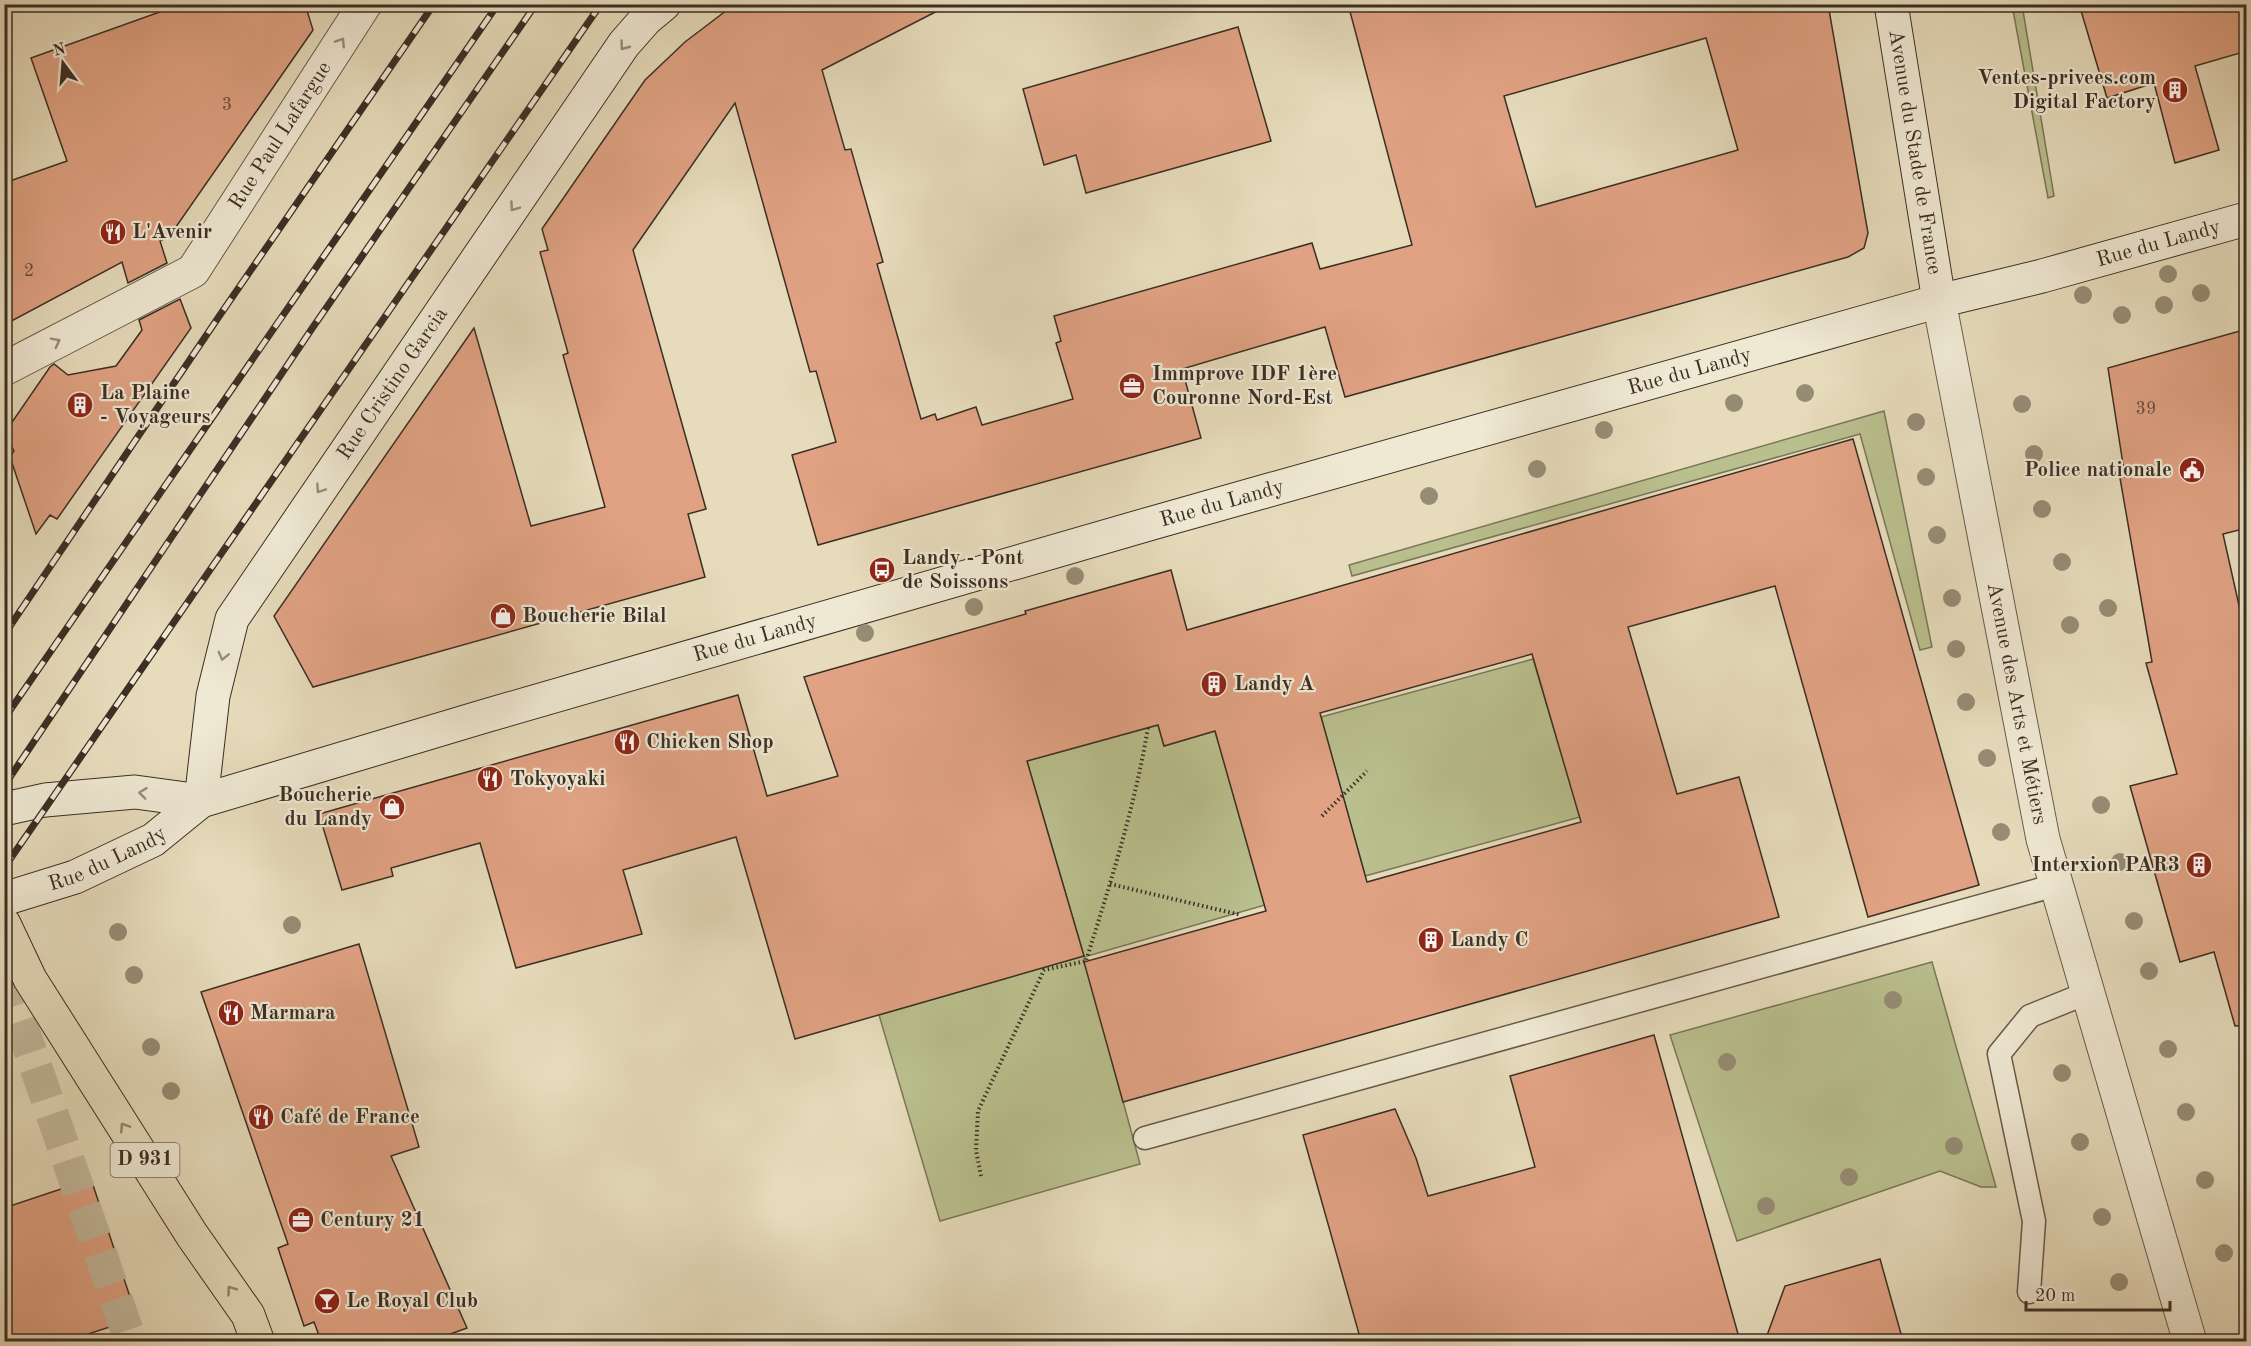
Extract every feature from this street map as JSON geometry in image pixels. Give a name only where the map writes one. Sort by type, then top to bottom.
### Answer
[{"type":"main road","name":"D 931","points":[[4,924],[30,979],[192,1235],[248,1315],[258,1341]]},
{"type":"street","name":"Rue Paul Lafargue","points":[[4,369],[193,271],[365,4]]},
{"type":"street","name":"Rue Cristino Garcia","points":[[201,801],[213,696],[232,619],[624,44],[646,19],[664,4]]},
{"type":"street","name":"Avenue du Stade de France","points":[[1891,4],[1939,301]]},
{"type":"street","name":"Rue du Landy","points":[[4,899],[75,878],[153,840],[201,801],[1156,522],[1939,301],[2042,276],[2247,219]]},
{"type":"street","name":"Avenue des Arts et Métiers","points":[[1939,301],[2043,839],[2190,1341]]},
{"type":"street","name":"Rue du Landy","points":[[4,809],[45,800],[135,792],[201,801]]},
{"type":"lane","points":[[1144,1138],[2056,885]]},
{"type":"lane","points":[[2029,1292],[2034,1221],[1999,1054],[2030,1016],[2087,993]]},
{"type":"path","points":[[981,1176],[976,1150],[978,1111],[1044,970],[1086,961],[1110,884],[1142,766],[1148,727]]},
{"type":"path","points":[[1322,816],[1367,771]]},
{"type":"path","points":[[1110,884],[1241,915]]},
{"type":"green space","points":[[2012,5],[2022,5],[2054,196],[2048,198]]},
{"type":"green space","points":[[1884,411],[1932,647],[1920,650],[1860,434],[1352,576],[1349,565]]},
{"type":"green space","points":[[1533,659],[1580,817],[1365,876],[1321,717]]},
{"type":"green space","points":[[1158,725],[1164,746],[1215,731],[1265,905],[1084,957],[1140,1164],[940,1221],[879,1015],[1084,956],[1027,761]]},
{"type":"green space","points":[[1932,962],[1996,1187],[1981,1187],[1940,1171],[1737,1241],[1670,1035]]},
{"type":"building","points":[[182,4],[305,4],[313,30],[169,237],[160,241],[167,263],[128,283],[122,262],[4,325],[4,183],[67,161],[31,58]]},
{"type":"building","points":[[735,4],[951,4],[822,70],[845,150],[851,149],[883,262],[877,264],[921,419],[935,414],[937,420],[976,407],[982,425],[1073,399],[1056,343],[1061,341],[1054,316],[1312,243],[1320,269],[1412,245],[1348,4],[1828,4],[1868,233],[1864,248],[1848,257],[1345,397],[1325,327],[1182,369],[1201,438],[818,545],[792,455],[836,442],[816,371],[810,372],[735,103],[633,250],[706,509],[688,514],[705,577],[313,687],[274,616],[474,328],[531,526],[605,507],[563,355],[568,353],[540,252],[548,250],[542,229],[645,80],[685,42]],"holes":[[[1706,38],[1738,150],[1536,207],[1504,96]]]},
{"type":"building","points":[[2079,4],[2247,4],[2247,51],[2195,66],[2219,150],[2175,163],[2154,83],[2107,98]]},
{"type":"building","points":[[1238,27],[1271,141],[1086,193],[1076,155],[1044,165],[1023,89]]},
{"type":"building","name":"La Plaine - Voyageurs","points":[[180,299],[191,328],[57,519],[50,515],[36,534],[10,457],[14,451],[8,440],[8,428],[54,364],[68,375],[116,366],[142,330],[139,320]]},
{"type":"building","points":[[2247,329],[2247,528],[2223,534],[2247,641],[2247,1025],[2235,1026],[2214,952],[2180,962],[2130,786],[2177,774],[2146,663],[2152,662],[2120,478],[2125,477],[2108,368]]},
{"type":"building","points":[[1853,439],[1979,885],[1868,917],[1775,586],[1628,627],[1677,794],[1739,777],[1779,917],[1123,1102],[1084,962],[1266,911],[1215,731],[1164,746],[1158,725],[1027,761],[1084,956],[795,1039],[736,837],[623,870],[642,934],[516,968],[480,843],[391,868],[393,876],[342,890],[319,814],[738,695],[767,796],[838,776],[804,677],[1171,570],[1187,630]],"holes":[[[1532,654],[1581,822],[1367,882],[1320,713]]]},
{"type":"building","points":[[359,944],[419,1147],[391,1156],[467,1328],[431,1341],[321,1341],[314,1322],[304,1326],[278,1248],[288,1244],[201,992]]},
{"type":"building","points":[[1654,1035],[1740,1341],[1361,1341],[1303,1135],[1395,1109],[1416,1158],[1428,1196],[1535,1167],[1510,1076]]},
{"type":"building","points":[[91,1179],[137,1318],[67,1341],[4,1341],[4,1208]]},
{"type":"building","points":[[1880,1259],[1903,1341],[1765,1341],[1785,1286]]},
{"type":"tunnel","points":[[4,975],[131,1342]]},
{"type":"railway","points":[[4,635],[434,4]]},
{"type":"railway","points":[[4,719],[498,4]]},
{"type":"railway","points":[[4,786],[311,330],[536,4]]},
{"type":"railway","points":[[4,868],[601,4]]},
{"type":"place","name":"Ventes-privees.com Digital Factory","points":[[2175,90]]},
{"type":"place","name":"L'Avenir","points":[[113,232]]},
{"type":"place","name":"Immprove IDF 1ère Couronne Nord-Est","points":[[1132,386]]},
{"type":"place","name":"La Plaine - Voyageurs","points":[[80,405]]},
{"type":"place","name":"Police nationale","points":[[2192,470]]},
{"type":"place","name":"Landy - Pont de Soissons","points":[[882,570]]},
{"type":"place","name":"Boucherie Bilal","points":[[503,616]]},
{"type":"place","name":"Landy A","points":[[1214,684]]},
{"type":"place","name":"Chicken Shop","points":[[627,742]]},
{"type":"place","name":"Tokyoyaki","points":[[490,779]]},
{"type":"place","name":"Boucherie du Landy","points":[[392,807]]},
{"type":"place","name":"Interxion PAR3","points":[[2199,865]]},
{"type":"place","name":"Landy C","points":[[1431,940]]},
{"type":"place","name":"Marmara","points":[[231,1013]]},
{"type":"place","name":"Café de France","points":[[261,1117]]},
{"type":"place","name":"Century 21","points":[[301,1220]]},
{"type":"place","name":"Le Royal Club","points":[[327,1301]]}]
